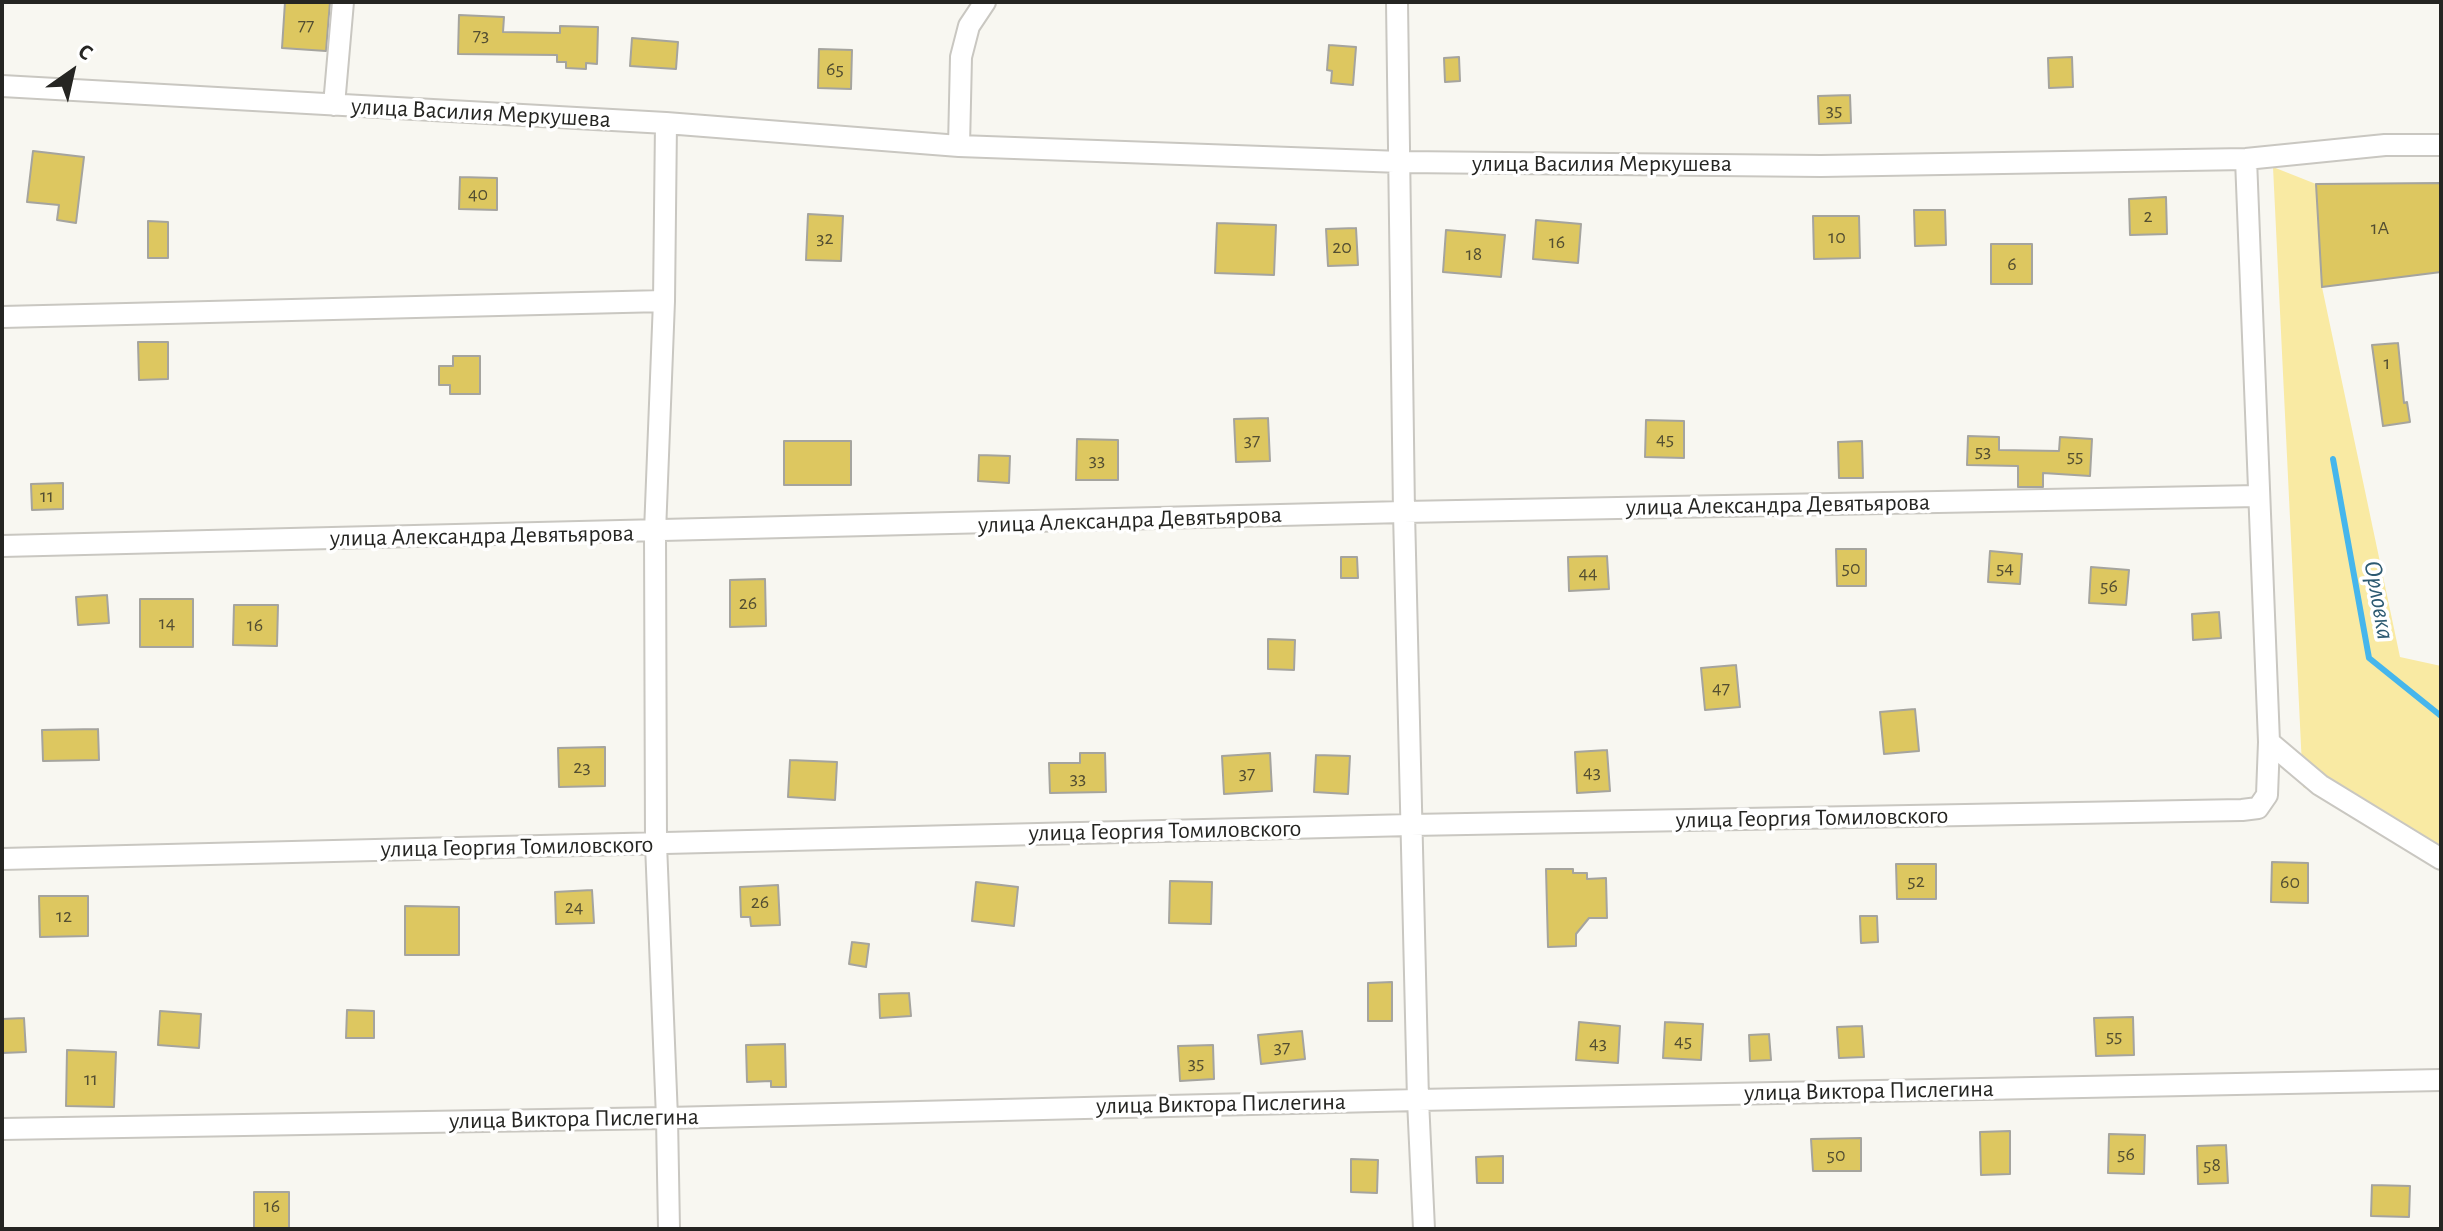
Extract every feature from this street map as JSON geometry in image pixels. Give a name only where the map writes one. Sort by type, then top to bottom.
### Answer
[{"type":"street","points":[[334,105],[343,2]]},
{"type":"street","points":[[959,146],[961,57],[969,26],[985,2]]},
{"type":"street","points":[[1397,2],[1404,512],[1418,1100],[1424,1229]]},
{"type":"street","name":"улица Василия Меркушева","points":[[2,86],[666,123],[959,146],[1401,162],[1821,166],[2246,159],[2385,145],[2441,145]]},
{"type":"street","points":[[666,123],[664,301],[655,532],[656,844],[669,1229]]},
{"type":"street","name":"улица Георгия Томиловского","points":[[2,859],[2258,808],[2267,795],[2269,742],[2246,159]]},
{"type":"street","points":[[2,317],[664,301]]},
{"type":"street","name":"улица Александра Девятьярова","points":[[2,546],[1404,512],[2258,496]]},
{"type":"street","points":[[2269,742],[2320,785],[2441,859]]},
{"type":"street","name":"улица Виктора Пислегина","points":[[2,1129],[2441,1080]]},
{"type":"shaded area","points":[[2273,167],[2316,184],[2322,287],[2400,657],[2441,666],[2441,861],[2303,787]]},
{"type":"building","points":[[285,2],[330,2],[326,51],[282,48]]},
{"type":"building","points":[[459,15],[504,17],[503,32],[560,33],[560,26],[598,27],[597,64],[586,63],[586,69],[566,68],[566,62],[557,62],[557,55],[458,54]]},
{"type":"building","points":[[632,38],[678,42],[676,69],[630,66]]},
{"type":"building","points":[[1329,45],[1356,47],[1353,85],[1331,83],[1332,71],[1327,70]]},
{"type":"building","points":[[819,49],[852,50],[851,89],[818,88]]},
{"type":"building","points":[[1459,57],[1460,81],[1445,82],[1444,58]]},
{"type":"building","points":[[2072,57],[2073,87],[2049,88],[2048,58]]},
{"type":"building","points":[[1850,95],[1851,123],[1819,124],[1818,96]]},
{"type":"building","points":[[33,151],[84,157],[76,223],[57,220],[59,205],[27,202]]},
{"type":"building","points":[[460,177],[497,178],[497,210],[459,209]]},
{"type":"building","points":[[2441,183],[2441,272],[2322,287],[2316,184]]},
{"type":"building","points":[[2166,197],[2167,234],[2130,235],[2129,199]]},
{"type":"building","points":[[1914,210],[1945,210],[1946,245],[1915,246]]},
{"type":"building","points":[[808,214],[843,216],[841,261],[806,260]]},
{"type":"building","points":[[1813,216],[1859,216],[1860,258],[1814,259]]},
{"type":"building","points":[[1536,220],[1581,224],[1578,263],[1533,259]]},
{"type":"building","points":[[148,221],[168,222],[168,258],[148,258]]},
{"type":"building","points":[[1217,223],[1276,225],[1274,275],[1215,273]]},
{"type":"building","points":[[1356,228],[1358,265],[1328,266],[1326,229]]},
{"type":"building","points":[[1446,230],[1505,235],[1501,277],[1443,272]]},
{"type":"building","points":[[1991,244],[2032,244],[2032,284],[1991,284]]},
{"type":"building","points":[[138,342],[168,342],[168,379],[139,380]]},
{"type":"building","points":[[2398,343],[2404,403],[2407,402],[2410,422],[2383,426],[2372,345]]},
{"type":"building","points":[[453,356],[480,356],[480,394],[450,394],[450,385],[439,385],[439,366],[453,366]]},
{"type":"building","points":[[1268,418],[1270,461],[1236,462],[1234,419]]},
{"type":"building","points":[[1646,420],[1684,421],[1684,458],[1645,457]]},
{"type":"building","points":[[1968,436],[1999,437],[1999,450],[2059,451],[2060,437],[2092,439],[2090,476],[2043,473],[2043,487],[2018,487],[2018,466],[1967,465]]},
{"type":"building","points":[[1077,439],[1118,440],[1118,480],[1076,480]]},
{"type":"building","points":[[784,441],[851,441],[851,485],[784,485]]},
{"type":"building","points":[[1862,441],[1863,478],[1839,478],[1838,442]]},
{"type":"building","points":[[979,455],[1010,456],[1009,483],[978,481]]},
{"type":"building","points":[[63,483],[63,509],[32,510],[31,484]]},
{"type":"building","points":[[1836,549],[1866,549],[1866,586],[1837,586]]},
{"type":"building","points":[[1990,551],[2022,554],[2020,584],[1988,582]]},
{"type":"building","points":[[1607,556],[1609,589],[1569,591],[1568,557]]},
{"type":"building","points":[[1341,557],[1357,557],[1358,578],[1341,578]]},
{"type":"building","points":[[2091,567],[2129,570],[2126,605],[2089,603]]},
{"type":"building","points":[[765,579],[766,626],[730,627],[730,580]]},
{"type":"building","points":[[107,595],[109,623],[78,625],[76,597]]},
{"type":"building","points":[[140,599],[193,599],[193,647],[140,647]]},
{"type":"building","points":[[234,605],[278,605],[277,646],[233,645]]},
{"type":"building","points":[[2219,612],[2221,638],[2193,640],[2192,614]]},
{"type":"building","points":[[1268,639],[1295,640],[1294,670],[1268,669]]},
{"type":"building","points":[[1736,665],[1740,707],[1705,710],[1701,668]]},
{"type":"building","points":[[1915,709],[1919,751],[1884,754],[1880,712]]},
{"type":"building","points":[[98,729],[99,760],[43,761],[42,730]]},
{"type":"building","points":[[605,747],[605,786],[559,787],[558,748]]},
{"type":"building","points":[[1607,750],[1610,791],[1577,793],[1575,752]]},
{"type":"building","points":[[1080,753],[1105,753],[1106,792],[1050,793],[1049,763],[1080,763]]},
{"type":"building","points":[[1270,753],[1272,791],[1224,794],[1222,756]]},
{"type":"building","points":[[1316,755],[1350,756],[1348,794],[1314,792]]},
{"type":"building","points":[[790,760],[837,762],[835,800],[788,797]]},
{"type":"building","points":[[2272,862],[2308,863],[2308,903],[2271,902]]},
{"type":"building","points":[[1896,864],[1936,864],[1936,899],[1897,899]]},
{"type":"building","points":[[1546,869],[1573,869],[1573,873],[1587,873],[1587,879],[1606,878],[1607,918],[1589,918],[1576,934],[1576,946],[1548,947]]},
{"type":"building","points":[[1170,881],[1212,882],[1211,924],[1169,923]]},
{"type":"building","points":[[976,882],[1018,887],[1014,926],[972,921]]},
{"type":"building","points":[[778,885],[780,925],[751,926],[750,917],[741,917],[740,887]]},
{"type":"building","points":[[592,890],[594,923],[556,924],[555,892]]},
{"type":"building","points":[[39,896],[88,896],[88,936],[40,937]]},
{"type":"building","points":[[405,906],[459,907],[459,955],[405,955]]},
{"type":"building","points":[[1860,916],[1877,916],[1878,942],[1861,943]]},
{"type":"building","points":[[852,942],[869,944],[866,967],[849,964]]},
{"type":"building","points":[[1392,982],[1392,1021],[1368,1021],[1368,983]]},
{"type":"building","points":[[909,993],[911,1016],[880,1018],[879,994]]},
{"type":"building","points":[[347,1010],[374,1011],[374,1038],[346,1038]]},
{"type":"building","points":[[160,1011],[201,1014],[199,1048],[158,1045]]},
{"type":"building","points":[[2133,1017],[2134,1055],[2096,1056],[2094,1018]]},
{"type":"building","points":[[24,1018],[26,1052],[2,1053],[2,1019]]},
{"type":"building","points":[[1579,1022],[1620,1026],[1618,1063],[1576,1060]]},
{"type":"building","points":[[1665,1022],[1703,1024],[1701,1060],[1663,1058]]},
{"type":"building","points":[[1862,1026],[1864,1057],[1839,1058],[1837,1027]]},
{"type":"building","points":[[1302,1031],[1305,1059],[1261,1064],[1258,1035]]},
{"type":"building","points":[[1769,1034],[1771,1060],[1750,1061],[1749,1035]]},
{"type":"building","points":[[785,1044],[786,1087],[771,1087],[771,1081],[747,1082],[746,1045]]},
{"type":"building","points":[[1213,1045],[1214,1079],[1180,1081],[1178,1046]]},
{"type":"building","points":[[67,1050],[116,1052],[114,1107],[66,1106]]},
{"type":"building","points":[[2010,1131],[2010,1174],[1981,1175],[1980,1132]]},
{"type":"building","points":[[2109,1134],[2145,1135],[2144,1174],[2108,1173]]},
{"type":"building","points":[[1861,1138],[1861,1171],[1813,1171],[1811,1139]]},
{"type":"building","points":[[2226,1145],[2228,1183],[2198,1184],[2197,1146]]},
{"type":"building","points":[[1503,1156],[1503,1183],[1477,1183],[1476,1157]]},
{"type":"building","points":[[1351,1159],[1378,1160],[1377,1193],[1351,1192]]},
{"type":"building","points":[[2372,1185],[2410,1186],[2409,1217],[2371,1216]]},
{"type":"building","points":[[254,1192],[289,1192],[289,1229],[254,1229]]},
{"type":"waterway","name":"Орловка","points":[[2333,459],[2369,658],[2441,716]]}]
